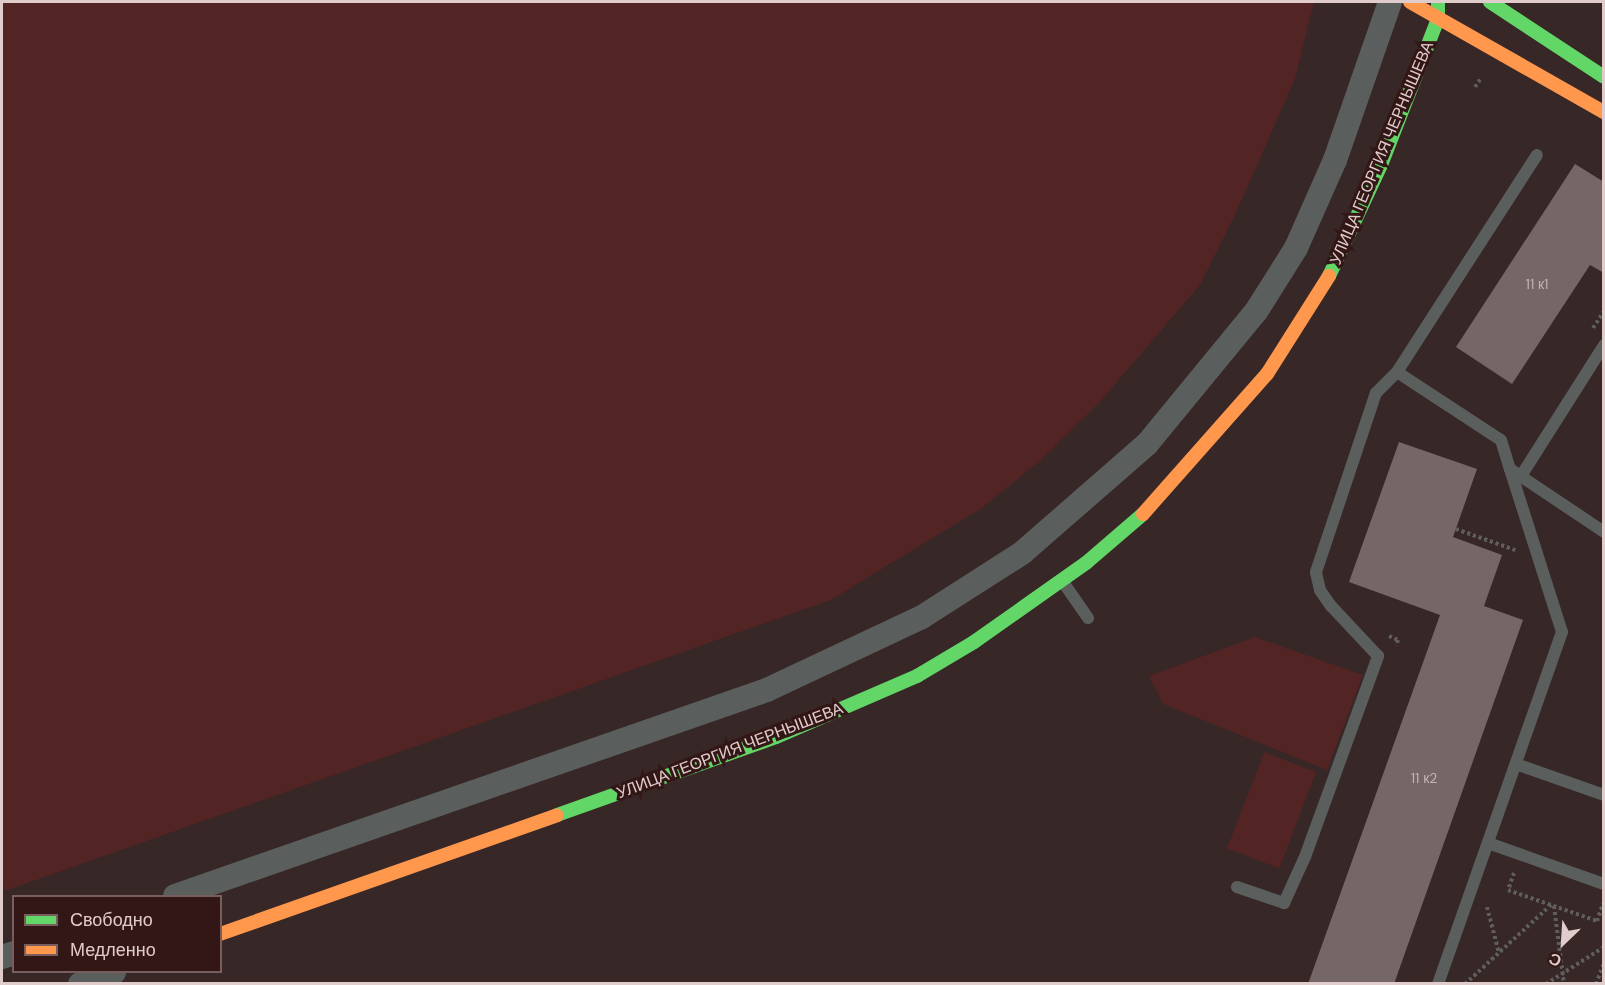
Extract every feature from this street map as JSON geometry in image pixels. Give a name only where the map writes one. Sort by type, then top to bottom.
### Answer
[{"type":"street","points":[[182,895],[767,690],[922,617],[1022,553],[1147,444],[1257,310],[1296,248],[1335,160],[1390,2]]},
{"type":"street","points":[[1410,2],[1604,112]]},
{"type":"street","name":"УЛИЦА ГЕОРГИЯ ЧЕРНЫШЕВА","points":[[222,933],[787,733],[917,675],[974,642],[1062,581],[1144,513],[1206,447],[1267,374],[1305,316],[1338,262],[1372,186],[1438,19],[1438,2]]},
{"type":"street","points":[[1490,2],[1604,77]]},
{"type":"street","points":[[80,984],[111,973]]},
{"type":"lane","points":[[1237,887],[1284,903],[1305,857],[1378,656],[1331,606],[1316,572],[1376,393],[1397,372],[1537,155]]},
{"type":"lane","points":[[1521,476],[1604,345]]},
{"type":"lane","points":[[1397,372],[1501,440],[1562,632],[1438,984]]},
{"type":"lane","points":[[1510,469],[1604,532]]},
{"type":"lane","points":[[1062,581],[1088,618]]},
{"type":"lane","points":[[1516,764],[1604,795]]},
{"type":"lane","points":[[1488,843],[1604,884]]},
{"type":"path","points":[[1586,339],[1604,311]]},
{"type":"path","points":[[1456,529],[1516,550]]},
{"type":"path","points":[[1512,540],[1519,561]]},
{"type":"path","points":[[1383,634],[1398,640],[1394,651]]},
{"type":"path","points":[[1514,872],[1508,890],[1553,906],[1598,921],[1604,903]]},
{"type":"path","points":[[1484,897],[1499,953]]},
{"type":"path","points":[[1465,984],[1553,906]]},
{"type":"path","points":[[1553,906],[1564,984]]},
{"type":"path","points":[[1546,984],[1604,947]]},
{"type":"path","points":[[1596,984],[1604,963]]},
{"type":"shaded area","points":[[2,2],[1314,2],[1295,79],[1236,213],[1200,285],[1099,403],[1040,461],[982,508],[831,600],[5,891],[2,882]]},
{"type":"shaded area","points":[[1255,637],[1363,675],[1327,770],[1163,704],[1149,676]]},
{"type":"shaded area","points":[[1264,752],[1316,772],[1279,868],[1227,848]]},
{"type":"building","points":[[1575,164],[1604,182],[1604,273],[1590,265],[1512,384],[1456,347]]},
{"type":"building","points":[[1399,442],[1477,469],[1453,537],[1502,555],[1484,606],[1523,620],[1394,984],[1308,984],[1440,615],[1349,582]]},
{"type":"traffic: fast","points":[[1329,276],[1381,165],[1438,19],[1438,2]]},
{"type":"traffic: fast","points":[[1490,2],[1604,77]]},
{"type":"traffic: fast","points":[[557,815],[776,737],[917,676],[974,642],[1086,563],[1143,514]]},
{"type":"traffic: slow","points":[[1410,2],[1604,112]]},
{"type":"traffic: slow","points":[[1143,514],[1267,374],[1329,276]]},
{"type":"traffic: slow","points":[[222,933],[557,815]]}]
